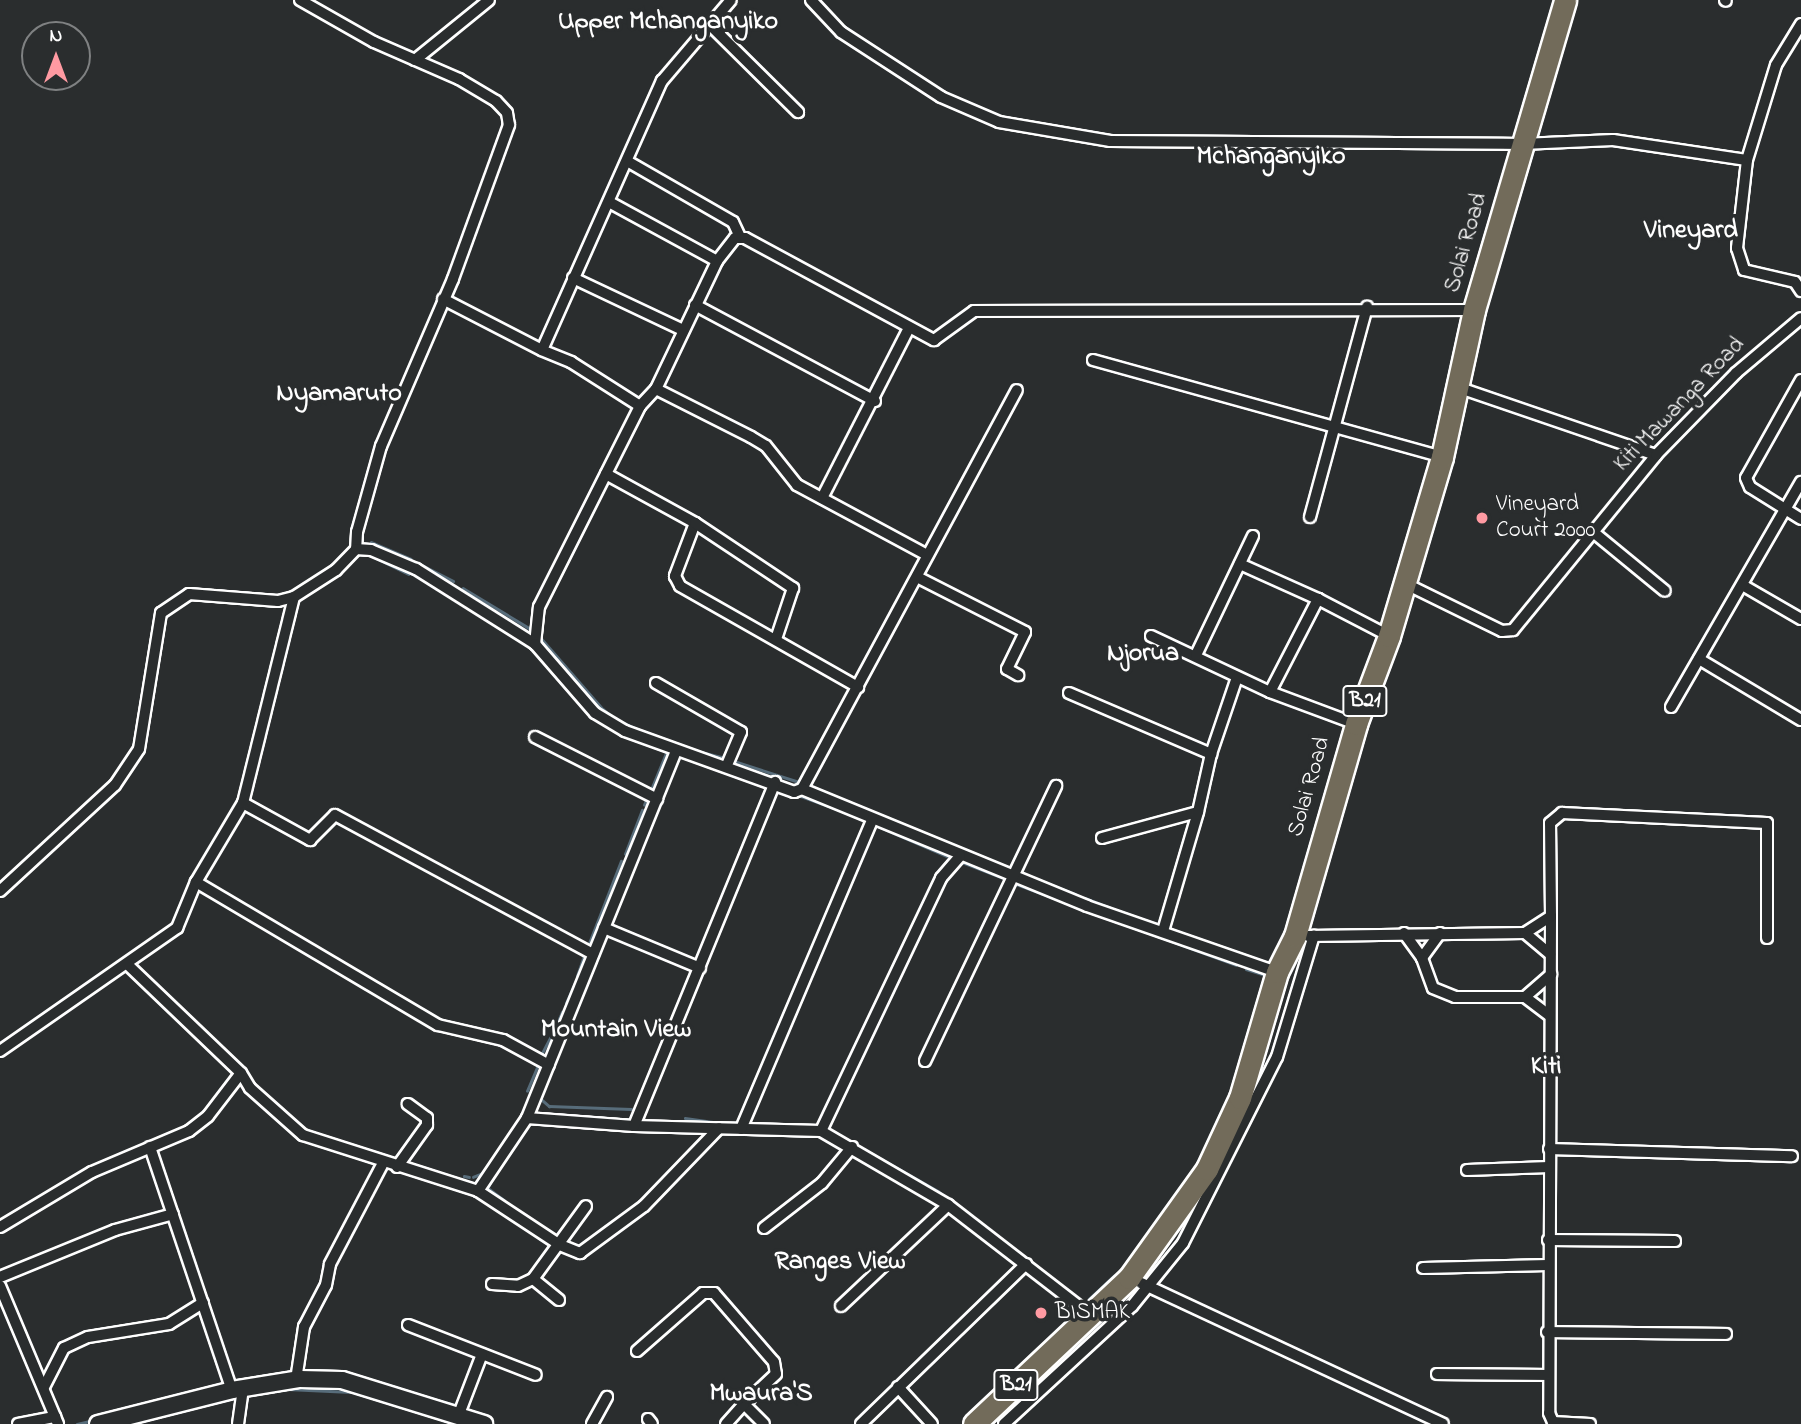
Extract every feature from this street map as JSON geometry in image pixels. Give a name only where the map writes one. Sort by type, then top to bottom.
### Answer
[{"type":"highway","name":"Solai Road","points":[[974,1424],[1090,1314],[1138,1282],[1226,1130],[1252,1066],[1278,972],[1304,936],[1356,724],[1389,636],[1442,457],[1474,310],[1564,0]]},
{"type":"street","points":[[0,891],[78,822],[115,785],[139,749],[161,613],[189,594],[278,601],[294,597],[336,570],[356,549],[356,533],[381,446],[443,299],[509,125],[507,113],[496,101],[300,0]]},
{"type":"street","points":[[415,60],[489,0]]},
{"type":"street","points":[[542,350],[662,81],[731,0]]},
{"type":"street","points":[[811,0],[841,32],[890,66],[941,96],[999,122],[1110,141],[1522,144],[1613,140],[1747,160]]},
{"type":"street","points":[[1801,24],[1776,65],[1747,160],[1737,248],[1744,270],[1796,282],[1801,291]]},
{"type":"street","points":[[710,25],[798,112]]},
{"type":"street","points":[[627,161],[733,222],[740,237],[908,330],[938,340],[957,320],[974,311],[1367,307],[1474,310]]},
{"type":"street","points":[[609,202],[717,261]]},
{"type":"street","points":[[536,644],[539,607],[640,406],[656,389],[681,329],[717,261],[740,237]]},
{"type":"street","points":[[573,278],[681,329]]},
{"type":"street","points":[[443,299],[571,362],[640,406]]},
{"type":"street","points":[[695,305],[875,401]]},
{"type":"street","points":[[1310,517],[1367,307]]},
{"type":"street","name":"Kiti Mawanga Road","points":[[1404,583],[1502,631],[1513,629],[1657,455],[1736,373],[1801,318]]},
{"type":"street","points":[[822,498],[875,401],[908,330]]},
{"type":"street","points":[[1093,360],[1442,457]]},
{"type":"street","points":[[1801,380],[1746,478],[1750,488],[1801,519]]},
{"type":"street","points":[[1457,387],[1657,455]]},
{"type":"street","points":[[656,389],[758,441],[797,485],[927,555]]},
{"type":"street","points":[[356,549],[371,550],[416,569],[536,644],[606,722],[676,751],[727,765],[775,782],[794,792],[802,789],[919,578],[927,555],[1017,390]]},
{"type":"street","points":[[606,474],[695,523],[793,588],[776,639]]},
{"type":"street","points":[[1671,707],[1744,586],[1801,482]]},
{"type":"street","points":[[695,523],[676,576],[680,586],[858,687]]},
{"type":"street","points":[[1592,531],[1665,591]]},
{"type":"street","points":[[1196,655],[1253,536]]},
{"type":"street","points":[[1240,564],[1318,599],[1389,636]]},
{"type":"street","points":[[919,578],[1025,632],[1007,669],[1018,675]]},
{"type":"street","points":[[1744,586],[1801,619]]},
{"type":"street","points":[[0,1051],[128,965],[177,928],[196,881],[243,803],[294,597]]},
{"type":"street","points":[[1270,692],[1318,599]]},
{"type":"street","points":[[1151,636],[1270,692],[1356,724]]},
{"type":"street","points":[[1699,659],[1801,720]]},
{"type":"street","points":[[1163,931],[1198,812],[1210,754],[1237,677]]},
{"type":"street","points":[[656,683],[741,732],[727,765]]},
{"type":"street","points":[[1069,693],[1210,754]]},
{"type":"street","points":[[535,737],[657,799]]},
{"type":"street","points":[[478,1191],[527,1118],[676,751]]},
{"type":"street","points":[[634,1126],[775,782]]},
{"type":"street","points":[[925,1061],[1056,786]]},
{"type":"street","points":[[802,789],[1013,877],[1278,972]]},
{"type":"street","points":[[243,803],[310,840],[335,815],[593,954]]},
{"type":"street","points":[[1102,838],[1198,812]]},
{"type":"street","points":[[1590,1424],[1553,1422],[1547,1375],[1551,974],[1548,838],[1554,816],[1562,813],[1759,820],[1767,823],[1767,938]]},
{"type":"street","points":[[741,1129],[872,820]]},
{"type":"street","points":[[821,1130],[941,878],[961,856]]},
{"type":"street","points":[[196,881],[438,1025],[503,1040],[549,1065]]},
{"type":"street","points":[[1004,1424],[1132,1306],[1138,1282],[1183,1243],[1250,1117],[1277,1057],[1304,936],[1525,933],[1551,916]]},
{"type":"street","points":[[604,928],[700,968]]},
{"type":"street","points":[[1404,933],[1422,958],[1426,979],[1441,994],[1525,997],[1550,1016]]},
{"type":"street","points":[[1422,958],[1440,933]]},
{"type":"street","points":[[1525,933],[1550,954]]},
{"type":"street","points":[[128,965],[241,1073],[250,1088],[303,1135],[383,1163],[478,1191],[560,1245],[580,1253],[589,1249],[644,1206],[719,1128]]},
{"type":"street","points":[[1525,997],[1551,974]]},
{"type":"street","points":[[0,1227],[92,1171],[199,1124],[241,1073]]},
{"type":"street","points":[[397,1167],[427,1125],[426,1118],[408,1104]]},
{"type":"street","points":[[527,1118],[634,1126],[821,1130],[948,1206],[1090,1314]]},
{"type":"street","points":[[150,1147],[203,1303],[238,1390],[239,1424]]},
{"type":"street","points":[[764,1228],[811,1192],[852,1147]]},
{"type":"street","points":[[1549,1149],[1792,1156]]},
{"type":"street","points":[[296,1380],[304,1327],[326,1285],[330,1264],[383,1163]]},
{"type":"street","points":[[1467,1170],[1549,1167]]},
{"type":"street","points":[[492,1284],[518,1286],[533,1279],[586,1206]]},
{"type":"street","points":[[841,1306],[948,1206]]},
{"type":"street","points":[[0,1277],[115,1230],[173,1214]]},
{"type":"street","points":[[1548,1240],[1675,1241]]},
{"type":"street","points":[[862,1424],[1026,1264]]},
{"type":"street","points":[[1423,1268],[1548,1265]]},
{"type":"street","points":[[533,1279],[559,1300]]},
{"type":"street","points":[[1138,1282],[1443,1424]]},
{"type":"street","points":[[0,1286],[56,1420],[18,1424]]},
{"type":"street","points":[[637,1351],[709,1291],[774,1362],[776,1374],[726,1424]]},
{"type":"street","points":[[44,1387],[64,1348],[88,1337],[169,1324],[203,1303]]},
{"type":"street","points":[[408,1325],[536,1375]]},
{"type":"street","points":[[1547,1332],[1726,1334]]},
{"type":"street","points":[[459,1414],[482,1354]]},
{"type":"street","points":[[1437,1374],[1547,1375]]},
{"type":"street","points":[[98,1424],[238,1390],[296,1380],[342,1380],[459,1414],[484,1424]]},
{"type":"street","points":[[898,1387],[932,1424]]},
{"type":"street","points":[[592,1424],[607,1397]]},
{"type":"street","points":[[744,1404],[764,1424]]},
{"type":"waterway","points":[[371,542],[411,559]]},
{"type":"waterway","points":[[370,555],[409,574]]},
{"type":"waterway","points":[[422,565],[453,581]]},
{"type":"waterway","points":[[463,588],[529,628]]},
{"type":"waterway","points":[[541,638],[603,709],[615,719],[655,737]]},
{"type":"waterway","points":[[644,743],[667,752],[651,791]]},
{"type":"waterway","points":[[689,749],[724,758]]},
{"type":"waterway","points":[[734,761],[799,782]]},
{"type":"waterway","points":[[798,795],[845,812]]},
{"type":"waterway","points":[[644,805],[646,800]]},
{"type":"waterway","points":[[625,854],[642,810]]},
{"type":"waterway","points":[[875,825],[947,856]]},
{"type":"waterway","points":[[963,849],[976,855]]},
{"type":"waterway","points":[[588,946],[621,861]]},
{"type":"waterway","points":[[962,862],[1006,879]]},
{"type":"waterway","points":[[1036,879],[1075,894]]},
{"type":"waterway","points":[[1016,884],[1236,965]]},
{"type":"waterway","points":[[1085,898],[1109,907]]},
{"type":"waterway","points":[[577,976],[584,956]]},
{"type":"waterway","points":[[1246,969],[1266,975]]},
{"type":"waterway","points":[[566,1003],[575,983]]},
{"type":"waterway","points":[[556,1026],[562,1012]]},
{"type":"waterway","points":[[542,1053],[553,1032]]},
{"type":"waterway","points":[[527,1091],[539,1063]]},
{"type":"waterway","points":[[541,1099],[549,1106],[631,1109]]},
{"type":"waterway","points":[[1197,1166],[1220,1114]]},
{"type":"waterway","points":[[685,1118],[722,1123]]},
{"type":"waterway","points":[[729,1123],[739,1122]]},
{"type":"waterway","points":[[748,1123],[759,1124]]},
{"type":"waterway","points":[[855,1144],[938,1191],[1039,1268]]},
{"type":"waterway","points":[[473,1177],[483,1173]]},
{"type":"waterway","points":[[464,1176],[469,1177]]},
{"type":"waterway","points":[[491,1182],[488,1188],[504,1200]]},
{"type":"waterway","points":[[507,1203],[515,1209]]},
{"type":"waterway","points":[[539,1238],[551,1246]]},
{"type":"waterway","points":[[1123,1267],[1129,1260]]},
{"type":"waterway","points":[[1089,1299],[1114,1276]]},
{"type":"waterway","points":[[169,1398],[203,1389]]},
{"type":"waterway","points":[[287,1389],[351,1392]]},
{"type":"waterway","points":[[397,1389],[456,1405]]},
{"type":"waterway","points":[[77,1424],[95,1420]]},
{"type":"place","name":"Vineyard Court 2000","points":[[1482,518]]},
{"type":"place","name":"BISMAK","points":[[1041,1313]]},
{"type":"district","name":"Upper Mchanganyiko","points":[[668,23]]},
{"type":"district","name":"Mchanganyiko","points":[[1271,158]]},
{"type":"district","name":"Vineyard","points":[[1691,232]]},
{"type":"district","name":"Nyamaruto","points":[[339,395]]},
{"type":"district","name":"Njorua","points":[[1143,655]]},
{"type":"district","name":"Mountain View","points":[[616,1031]]},
{"type":"district","name":"Kiti","points":[[1546,1068]]},
{"type":"district","name":"Ranges View","points":[[840,1263]]},
{"type":"district","name":"Mwaura'S","points":[[761,1395]]}]
